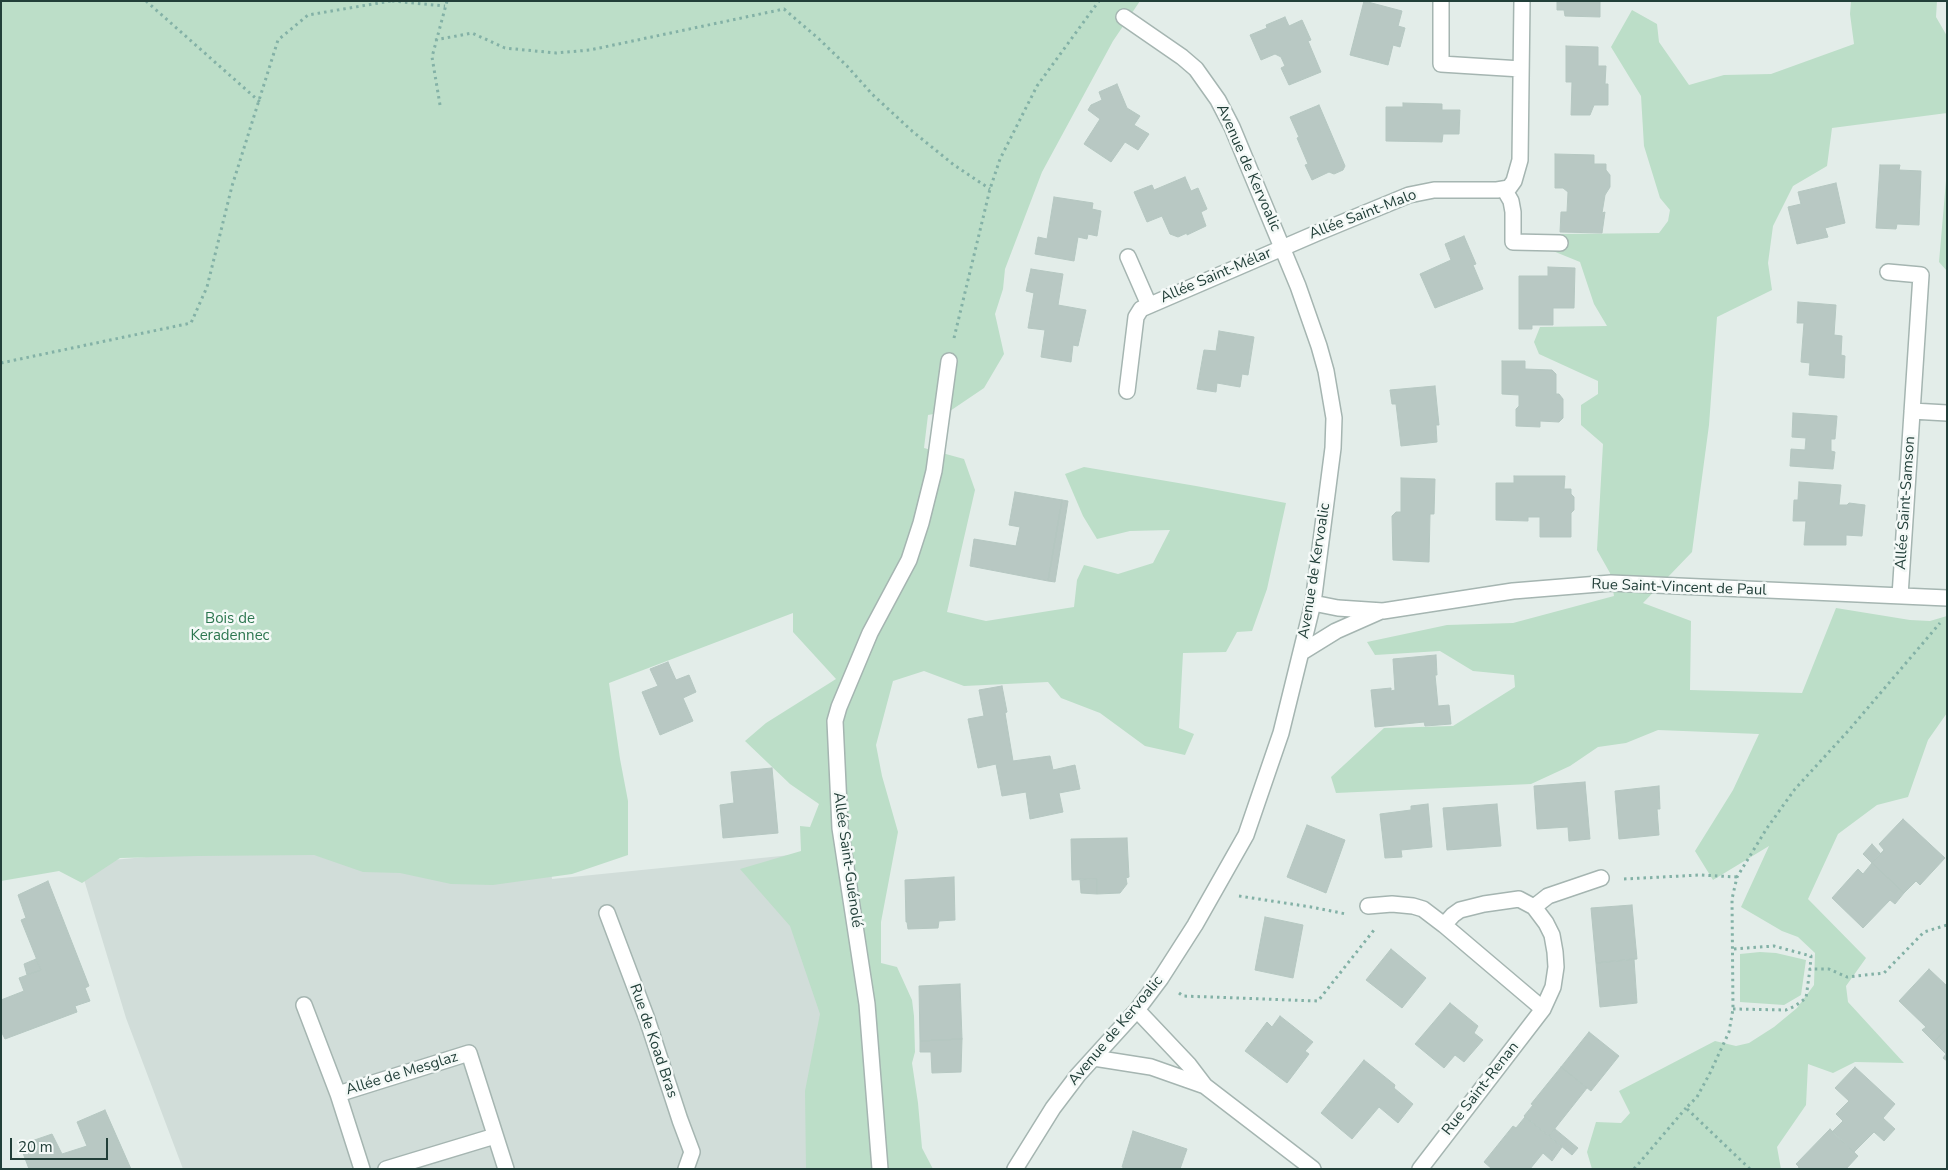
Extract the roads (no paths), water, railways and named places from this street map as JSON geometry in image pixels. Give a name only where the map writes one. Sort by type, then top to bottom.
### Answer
[{"type":"street","points":[[1441,1],[1441,64],[1521,69]]},
{"type":"street","points":[[1522,1],[1520,160],[1514,181],[1509,188],[1504,189],[1511,201],[1513,212],[1513,242],[1560,243]]},
{"type":"street","name":"Avenue de Kervoalic","points":[[1015,1169],[1053,1108],[1078,1075],[1137,1010],[1161,978],[1214,892],[1246,835],[1281,733],[1302,652],[1313,603],[1330,475],[1334,418],[1326,371],[1319,346],[1307,310],[1232,127],[1208,84],[1196,69],[1182,57],[1124,17]]},
{"type":"street","name":"Allée Saint-Malo","points":[[1282,248],[1409,195],[1434,190],[1504,189]]},
{"type":"street","name":"Allée Saint-Mélar","points":[[1127,391],[1136,317],[1140,309],[1282,248]]},
{"type":"street","name":"Allée Saint-Mélar","points":[[1128,257],[1149,305]]},
{"type":"street","name":"Allée Saint-Samson","points":[[1888,272],[1921,275],[1900,596]]},
{"type":"street","name":"Allée Saint-Guénolé","points":[[880,1169],[867,1004],[840,828],[835,721],[870,633],[909,560],[921,523],[934,471],[949,361]]},
{"type":"street","points":[[1912,410],[1947,413]]},
{"type":"street","name":"Rue Saint-Vincent de Paul","points":[[1313,603],[1338,608],[1383,611],[1513,592],[1611,583],[1947,598]]},
{"type":"street","name":"Rue Saint-Vincent de Paul","points":[[1302,652],[1336,632],[1383,611]]},
{"type":"street","points":[[1444,925],[1460,910],[1519,899],[1534,907],[1548,896],[1601,878]]},
{"type":"street","points":[[1368,906],[1392,904],[1423,909],[1543,1009]]},
{"type":"street","name":"Rue Saint-Renan","points":[[1420,1169],[1543,1009],[1553,987],[1556,967],[1552,935],[1534,907]]},
{"type":"street","name":"Rue de Koad Bras","points":[[607,913],[647,1019],[692,1152],[686,1169]]},
{"type":"street","name":"Allée de Mesglaz","points":[[304,1005],[338,1094],[362,1169]]},
{"type":"street","points":[[1137,1010],[1205,1086],[1313,1169]]},
{"type":"street","name":"Allée de Mesglaz","points":[[338,1094],[469,1053],[506,1169]]},
{"type":"street","points":[[1094,1058],[1151,1067],[1205,1086]]},
{"type":"street","points":[[386,1169],[495,1136]]},
{"type":"park label","name":"Bois de Keradennec","points":[[230,628]]}]
